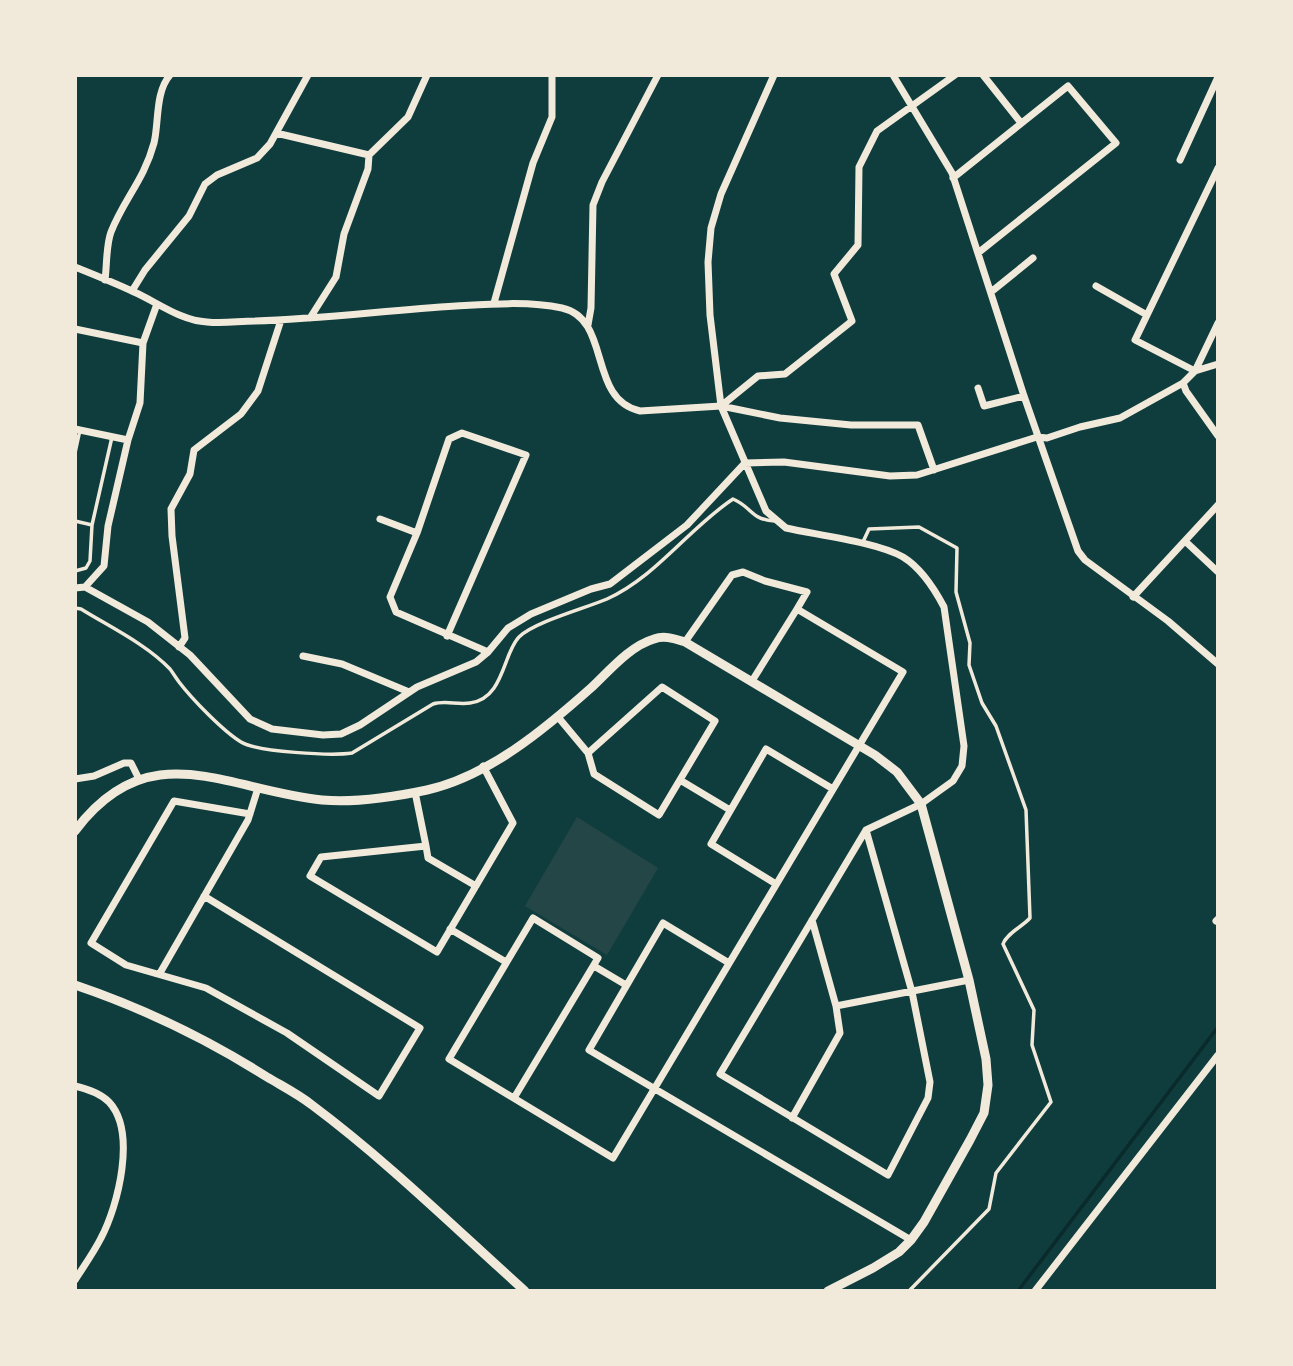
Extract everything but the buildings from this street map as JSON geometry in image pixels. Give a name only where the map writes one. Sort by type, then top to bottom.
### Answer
[{"type":"street","points":[[105,280],[110,233],[148,166],[158,127],[161,96],[165,81],[170,75]]},
{"type":"street","points":[[132,291],[145,270],[189,216],[205,184],[217,174],[257,158],[276,133],[308,75]]},
{"type":"street","points":[[310,318],[336,277],[344,234],[368,169],[369,155],[408,117],[427,75]]},
{"type":"street","points":[[494,303],[533,163],[552,117],[552,75]]},
{"type":"street","points":[[588,325],[591,307],[593,205],[657,75]]},
{"type":"street","points":[[774,75],[721,194],[711,228],[708,262],[710,314],[721,407],[766,511],[775,521],[786,528],[878,547],[903,557],[933,587],[944,607],[964,746],[962,766],[953,781],[921,804],[866,830],[720,1074],[888,1175],[928,1098],[930,1082],[912,992],[866,830]]},
{"type":"street","points":[[893,75],[953,178],[1037,437],[1078,551],[1085,560],[1168,621],[1218,664]]},
{"type":"street","points":[[721,407],[758,376],[785,374],[852,321],[834,274],[859,245],[859,167],[877,131],[955,75]]},
{"type":"street","points":[[983,75],[1021,122]]},
{"type":"street","points":[[1180,160],[1218,77]]},
{"type":"street","points":[[953,178],[1068,86],[1116,143],[978,253]]},
{"type":"street","points":[[276,133],[369,155]]},
{"type":"street","points":[[1218,167],[1135,340],[1195,371],[1218,364]]},
{"type":"street","points":[[991,292],[1033,258]]},
{"type":"street","points":[[75,267],[183,316],[205,323],[310,318],[494,303],[566,309],[579,315],[588,325],[601,366],[616,398],[627,408],[639,411],[721,407],[780,418],[851,425],[918,425],[934,470]]},
{"type":"street","points":[[1096,286],[1147,315]]},
{"type":"street","points":[[85,587],[104,566],[108,526],[128,440],[140,403],[143,343],[157,304]]},
{"type":"street","points":[[179,647],[185,638],[171,509],[190,474],[194,450],[241,414],[258,391],[281,320]]},
{"type":"street","points":[[75,588],[85,587],[148,622],[190,655],[232,703],[250,719],[272,729],[341,734],[360,725],[417,687],[460,671],[488,652],[508,628],[531,614],[610,583],[632,569],[687,524],[745,463],[784,462],[890,476],[917,475],[1037,437],[1047,438],[1120,418],[1183,383],[1195,371],[1218,323]]},
{"type":"street","points":[[75,329],[143,343]]},
{"type":"street","points":[[1183,383],[1218,436]]},
{"type":"street","points":[[978,388],[984,406],[1024,396]]},
{"type":"street","points":[[78,430],[128,440]]},
{"type":"street","points":[[447,636],[526,456],[462,433],[449,439],[417,533],[390,597],[396,612],[447,636],[488,652]]},
{"type":"street","points":[[1133,597],[1218,505]]},
{"type":"street","points":[[380,519],[417,533]]},
{"type":"street","points":[[1185,541],[1218,572]]},
{"type":"street","points":[[685,642],[732,575],[743,572],[807,592],[752,681]]},
{"type":"street","points":[[514,1098],[598,958],[533,918],[449,1059],[613,1158],[903,672],[797,609]]},
{"type":"street","points":[[75,831],[101,802],[139,779],[184,772],[284,794],[325,800],[362,800],[433,789],[526,743],[628,654],[656,638],[670,637],[685,642],[859,746],[897,772],[921,804],[969,980],[986,1059],[988,1085],[984,1113],[924,1222],[911,1240],[899,1252],[873,1268],[828,1291]]},
{"type":"street","points":[[303,656],[342,664],[409,692]]},
{"type":"street","points":[[558,717],[588,753],[594,774],[659,814],[715,721],[662,687],[588,753]]},
{"type":"street","points":[[776,884],[711,844],[766,749],[833,789]]},
{"type":"street","points":[[76,778],[94,776],[124,763],[131,764],[139,779]]},
{"type":"street","points":[[426,846],[321,857],[310,876],[437,952],[513,823],[483,766]]},
{"type":"street","points":[[680,780],[730,810]]},
{"type":"street","points":[[160,973],[250,814],[258,788]]},
{"type":"street","points":[[415,792],[428,858],[476,886]]},
{"type":"street","points":[[204,896],[420,1028],[379,1096],[287,1033],[206,988],[126,965],[92,943],[174,801],[250,814]]},
{"type":"street","points":[[792,1118],[840,1033],[836,1006],[812,920]]},
{"type":"street","points":[[729,963],[663,923],[589,1050],[911,1240]]},
{"type":"street","points":[[450,929],[506,962]]},
{"type":"street","points":[[594,966],[626,985]]},
{"type":"street","points":[[836,1006],[969,980]]},
{"type":"street","points":[[75,985],[109,996],[178,1027],[231,1054],[311,1103],[375,1156],[525,1291]]},
{"type":"street","points":[[1039,1290],[1218,1055]]},
{"type":"street","points":[[75,1086],[92,1090],[109,1102],[123,1132],[124,1152],[115,1204],[102,1237],[75,1280]]},
{"type":"lane","points":[[75,453],[78,430]]},
{"type":"lane","points":[[75,571],[86,568],[90,561],[92,524],[112,437]]},
{"type":"lane","points":[[75,608],[80,608],[149,652],[170,669],[180,684],[232,736],[244,744],[325,754],[352,753],[433,704],[471,703],[480,700],[495,687],[518,638],[534,628],[610,598],[649,571],[733,499],[741,502],[763,521],[775,521]]},
{"type":"lane","points":[[75,521],[92,524]]},
{"type":"lane","points":[[862,544],[869,528],[919,527],[957,548],[956,592],[970,643],[969,665],[982,703],[996,726],[1026,810],[1030,918],[1005,938],[1003,944],[1034,1010],[1032,1045],[1051,1102],[996,1173],[989,1209],[909,1291]]},
{"type":"shaded area","points":[[577,817],[658,868],[607,955],[525,906]]},
{"type":"waterway","points":[[1018,1291],[1218,1027]]}]
